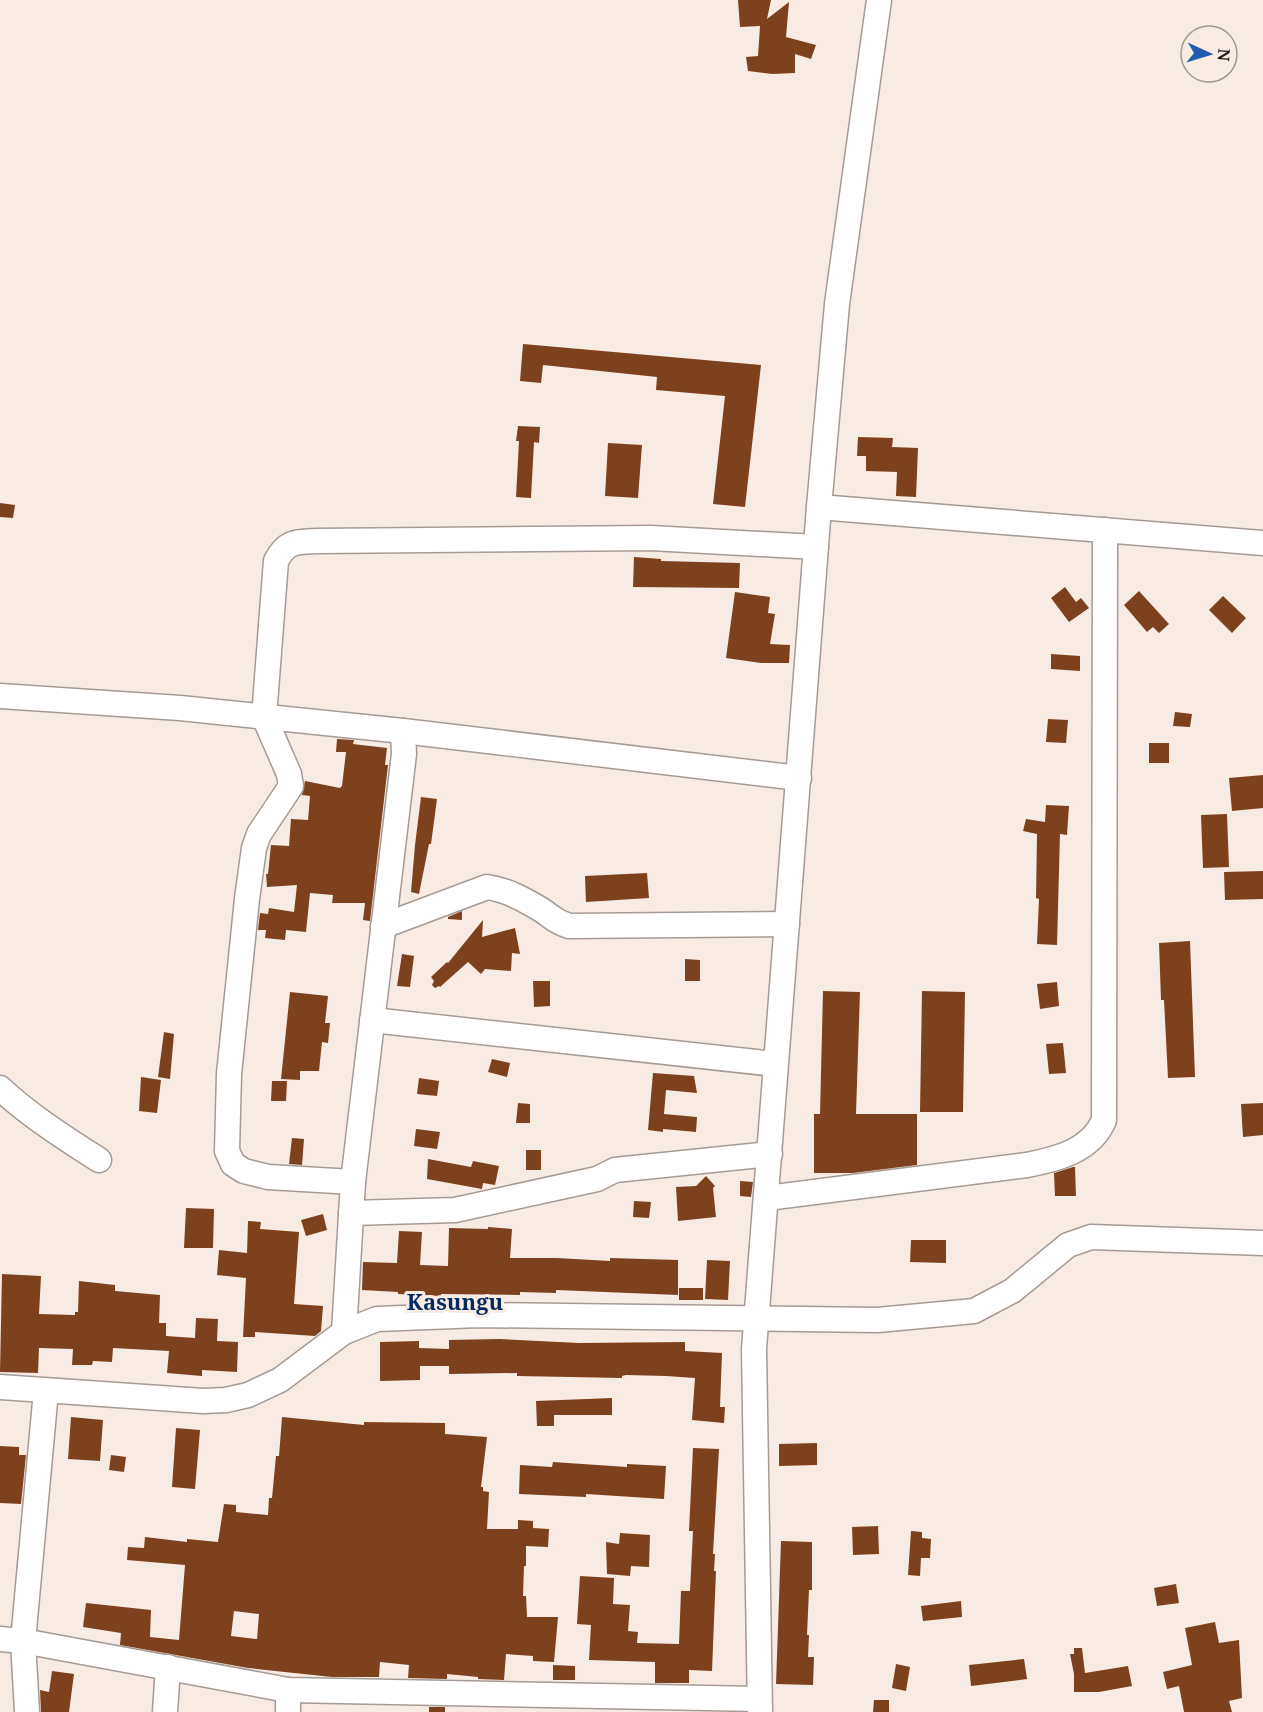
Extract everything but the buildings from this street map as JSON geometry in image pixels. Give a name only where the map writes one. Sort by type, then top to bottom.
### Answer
[{"type":"street","points":[[11,1640],[168,1667],[288,1701],[759,1705],[754,1349],[771,1154],[775,1064],[819,507],[837,304],[879,0]]},
{"type":"street","points":[[819,507],[1263,543]]},
{"type":"street","points":[[767,1198],[1044,1161],[1088,1143],[1100,1130],[1104,1120],[1105,530]]},
{"type":"street","points":[[353,1182],[268,1177],[244,1171],[233,1164],[227,1151],[229,1074],[254,848],[259,834],[291,786],[289,774],[264,717],[276,561],[284,549],[292,543],[318,541],[651,538],[816,547]]},
{"type":"street","points":[[0,696],[180,708],[403,731],[799,778]]},
{"type":"street","points":[[344,1332],[353,1182],[404,754],[403,731]]},
{"type":"street","points":[[383,926],[487,887],[504,890],[543,911],[555,921],[569,926],[787,924]]},
{"type":"street","points":[[372,1020],[775,1064]]},
{"type":"street","points":[[0,1088],[34,1116],[99,1160]]},
{"type":"street","points":[[351,1213],[455,1210],[597,1179],[615,1170],[771,1154]]},
{"type":"street","points":[[0,1387],[203,1401],[226,1400],[248,1395],[280,1380],[344,1332],[377,1319],[480,1315],[878,1320],[974,1311],[1012,1291],[1068,1245],[1091,1237],[1263,1243]]},
{"type":"street","points":[[27,1712],[11,1640],[46,1390]]},
{"type":"street","points":[[165,1712],[168,1667]]},
{"type":"district","name":"Kasungu","points":[[455,1302]]}]
